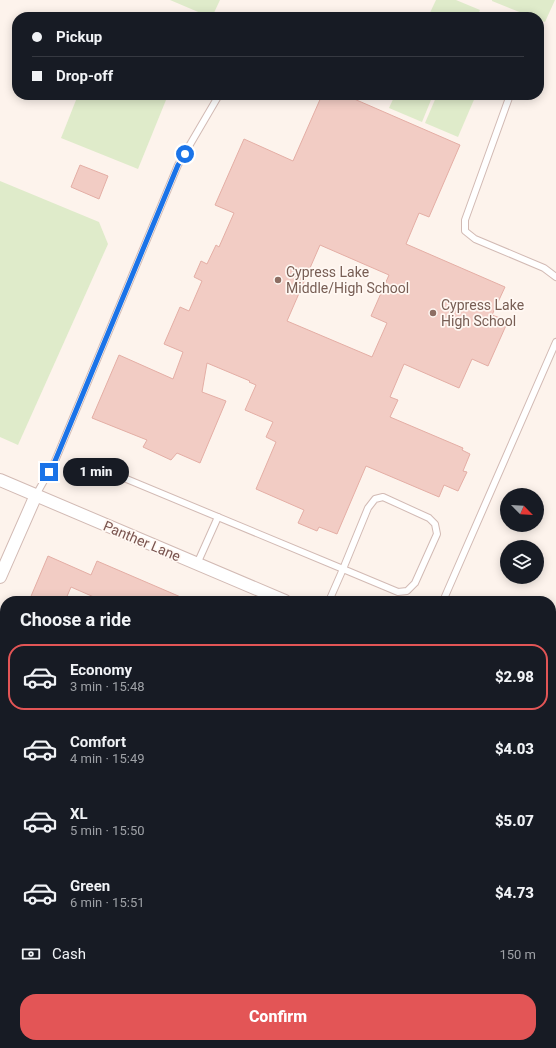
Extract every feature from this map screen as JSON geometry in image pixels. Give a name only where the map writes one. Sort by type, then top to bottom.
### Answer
[{"type":"street","name":"Panther Lane","points":[[0,480],[271,596]]},
{"type":"street","points":[[0,577],[36,495]]},
{"type":"lane","points":[[36,495],[55,461],[178,165],[215,100]]},
{"type":"lane","points":[[508,100],[465,220],[465,231],[475,238],[544,268],[556,277]]},
{"type":"lane","points":[[445,596],[556,342]]},
{"type":"lane","points":[[88,463],[343,569],[398,592],[407,591],[415,583],[437,534],[435,524],[429,518],[383,497],[374,499],[368,508],[343,569],[331,596]]},
{"type":"lane","points":[[197,564],[218,517]]},
{"type":"green space","points":[[170,0],[220,0],[214,12],[198,12]]},
{"type":"green space","points":[[436,0],[456,0],[480,10],[479,12],[430,12]]},
{"type":"green space","points":[[555,0],[545,22],[544,12],[520,12],[492,1]]},
{"type":"green space","points":[[76,100],[166,100],[138,169],[61,138]]},
{"type":"green space","points":[[393,100],[431,100],[422,122],[389,108]]},
{"type":"green space","points":[[435,100],[474,100],[458,137],[425,123]]},
{"type":"green space","points":[[0,181],[99,222],[108,244],[18,445],[0,437]]},
{"type":"building","name":"Cypress Lake High School","points":[[320,100],[356,100],[460,145],[429,217],[419,213],[406,244],[505,287],[492,315],[508,321],[488,366],[472,359],[459,388],[404,364],[390,397],[398,400],[390,417],[463,448],[462,450],[470,454],[463,471],[467,472],[458,491],[444,485],[439,497],[366,466],[337,534],[319,527],[317,531],[298,523],[304,510],[256,489],[276,442],[266,437],[273,422],[245,410],[256,385],[207,363],[202,392],[226,401],[200,463],[177,453],[171,460],[143,447],[147,440],[92,418],[119,355],[173,379],[183,352],[164,344],[180,307],[189,311],[202,281],[194,277],[201,261],[207,264],[216,245],[219,247],[234,213],[215,205],[244,139],[293,161]],"holes":[[[320,245],[389,275],[371,316],[387,323],[372,357],[287,321]]]},
{"type":"building","points":[[80,165],[108,176],[99,199],[71,187]]},
{"type":"building","points":[[48,556],[91,575],[97,561],[178,596],[92,596],[71,587],[67,596],[31,596]]},
{"type":"place","name":"Cypress Lake Middle/High School","points":[[278,280]]},
{"type":"place","name":"Cypress Lake High School","points":[[433,313]]},
{"type":"route","points":[[49,472],[55,461],[178,165],[185,154]]}]
